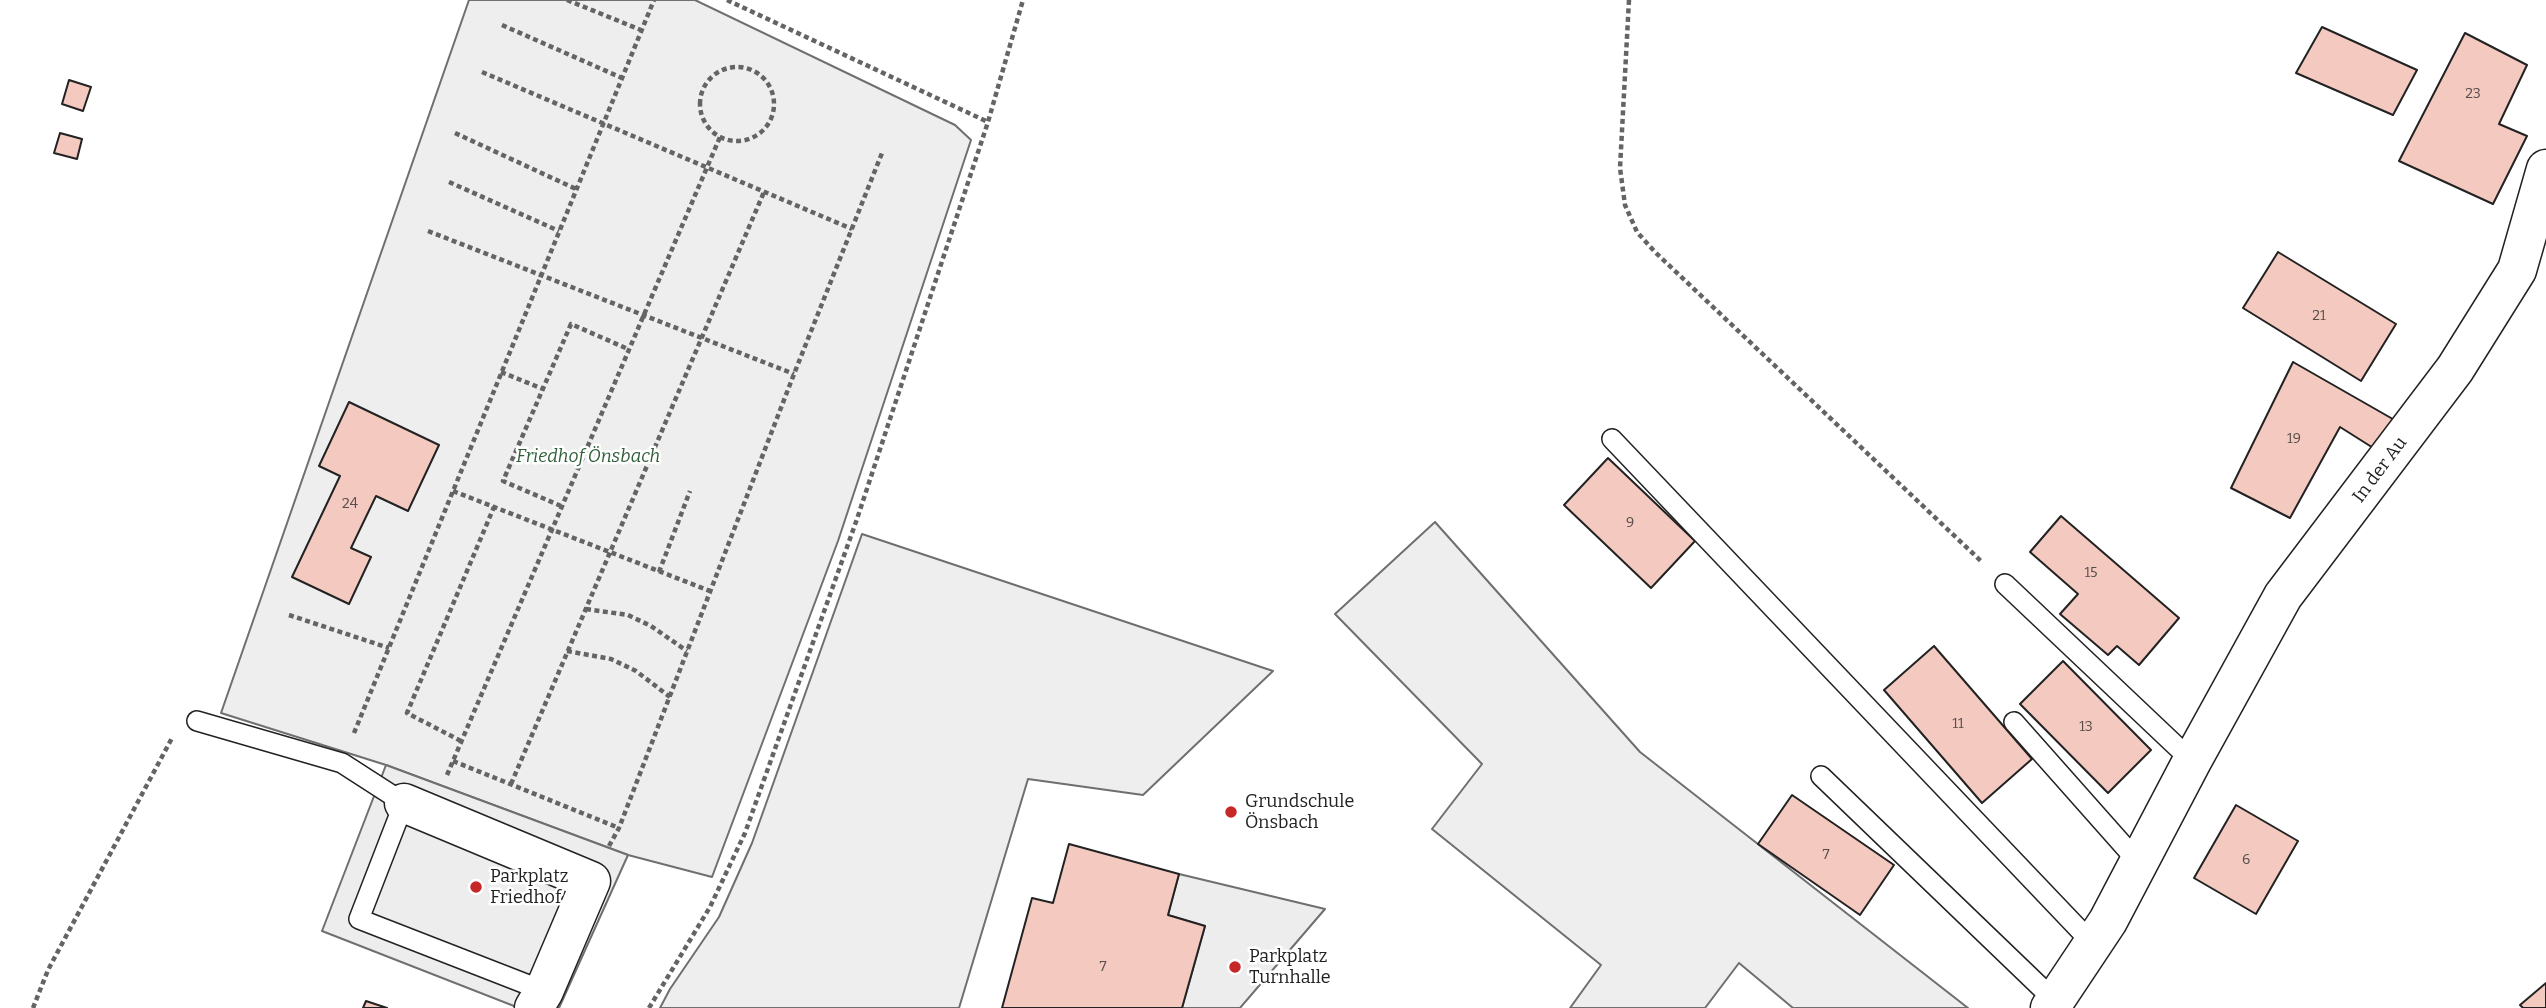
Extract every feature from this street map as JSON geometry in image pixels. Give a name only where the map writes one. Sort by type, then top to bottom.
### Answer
[{"type":"street","name":"In der Au","points":[[2052,1005],[2108,921],[2283,596],[2455,369],[2516,270],[2546,169]]},
{"type":"street","points":[[417,809],[591,881],[539,1000]]},
{"type":"lane","points":[[1612,439],[2094,944]]},
{"type":"lane","points":[[2005,584],[2192,761]]},
{"type":"lane","points":[[197,721],[342,762],[417,809],[359,919],[539,1000]]},
{"type":"lane","points":[[2014,722],[2139,863]]},
{"type":"lane","points":[[1821,776],[2052,1005]]},
{"type":"path","points":[[567,0],[642,30]]},
{"type":"path","points":[[342,762],[654,0]]},
{"type":"path","points":[[727,0],[988,122]]},
{"type":"path","points":[[649,1008],[710,906],[745,833],[857,519],[988,122],[1023,0]]},
{"type":"path","points":[[1629,0],[1620,168],[1625,205],[1637,232],[1655,253],[2005,584]]},
{"type":"path","points":[[502,25],[622,78]]},
{"type":"path","points":[[742,67],[763,76],[770,86],[774,108],[764,130],[743,140],[720,136],[710,129],[700,105],[702,92],[708,81],[718,72],[729,68],[742,67]]},
{"type":"path","points":[[482,72],[852,229]]},
{"type":"path","points":[[455,134],[576,189]]},
{"type":"path","points":[[417,809],[453,761],[720,136]]},
{"type":"path","points":[[591,881],[619,828],[882,153]]},
{"type":"path","points":[[449,183],[559,231]]},
{"type":"path","points":[[511,784],[764,192]]},
{"type":"path","points":[[428,231],[794,374]]},
{"type":"path","points":[[561,506],[503,481],[571,324],[628,349]]},
{"type":"path","points":[[501,372],[543,389]]},
{"type":"path","points":[[453,491],[710,591]]},
{"type":"path","points":[[659,572],[690,491]]},
{"type":"path","points":[[461,741],[407,713],[494,507]]},
{"type":"path","points":[[586,609],[628,615],[651,626],[687,651]]},
{"type":"path","points":[[289,615],[389,648]]},
{"type":"path","points":[[567,651],[611,659],[636,671],[670,697]]},
{"type":"path","points":[[33,1008],[48,970],[175,732],[197,721]]},
{"type":"path","points":[[453,761],[619,828]]},
{"type":"green space","name":"Friedhof Önsbach","points":[[469,0],[695,0],[955,125],[971,140],[838,541],[712,877],[628,855],[386,765],[221,713]]},
{"type":"green space","points":[[1435,522],[1640,752],[1968,1008],[1793,1008],[1739,963],[1705,1008],[1570,1008],[1601,965],[1432,829],[1482,764],[1335,614]]},
{"type":"green space","points":[[862,534],[1273,671],[1143,795],[1028,779],[959,1008],[660,1008],[719,917],[752,843]]},
{"type":"shaded area","name":"Parkplatz Friedhof","points":[[386,765],[628,855],[559,1008],[519,1008],[322,931]]},
{"type":"shaded area","name":"Parkplatz Turnhalle","points":[[1179,874],[1325,909],[1240,1008],[1182,1008],[1205,926],[1168,915]]},
{"type":"building","points":[[2322,27],[2417,70],[2393,115],[2296,73]]},
{"type":"building","points":[[2465,33],[2527,65],[2499,124],[2527,136],[2493,204],[2399,161]]},
{"type":"building","points":[[69,80],[91,87],[83,111],[62,104]]},
{"type":"building","points":[[60,133],[82,139],[77,159],[54,153]]},
{"type":"building","points":[[2278,252],[2396,324],[2361,381],[2243,308]]},
{"type":"building","points":[[2293,362],[2398,422],[2378,451],[2340,427],[2290,518],[2231,488]]},
{"type":"building","points":[[349,402],[439,445],[408,511],[376,496],[351,548],[371,557],[349,604],[292,577],[340,476],[319,466]]},
{"type":"building","points":[[1608,458],[1695,541],[1651,588],[1564,505]]},
{"type":"building","points":[[2061,516],[2179,618],[2139,665],[2117,646],[2108,655],[2060,614],[2078,594],[2030,552]]},
{"type":"building","points":[[1934,646],[2032,759],[1982,803],[1884,690]]},
{"type":"building","points":[[2063,661],[2151,750],[2108,793],[2020,704]]},
{"type":"building","points":[[1792,795],[1894,865],[1860,915],[1758,844]]},
{"type":"building","points":[[2236,805],[2298,841],[2256,914],[2194,878]]},
{"type":"building","points":[[1069,844],[1179,874],[1168,915],[1205,926],[1182,1008],[1002,1008],[1032,898],[1053,903]]},
{"type":"building","points":[[2546,983],[2546,1008],[2523,1008],[2520,1005]]},
{"type":"building","points":[[366,1001],[387,1008],[363,1008]]},
{"type":"place","name":"Grundschule Önsbach","points":[[1231,812]]},
{"type":"place","name":"Parkplatz Friedhof","points":[[476,887]]},
{"type":"place","name":"Parkplatz Turnhalle","points":[[1235,967]]}]
